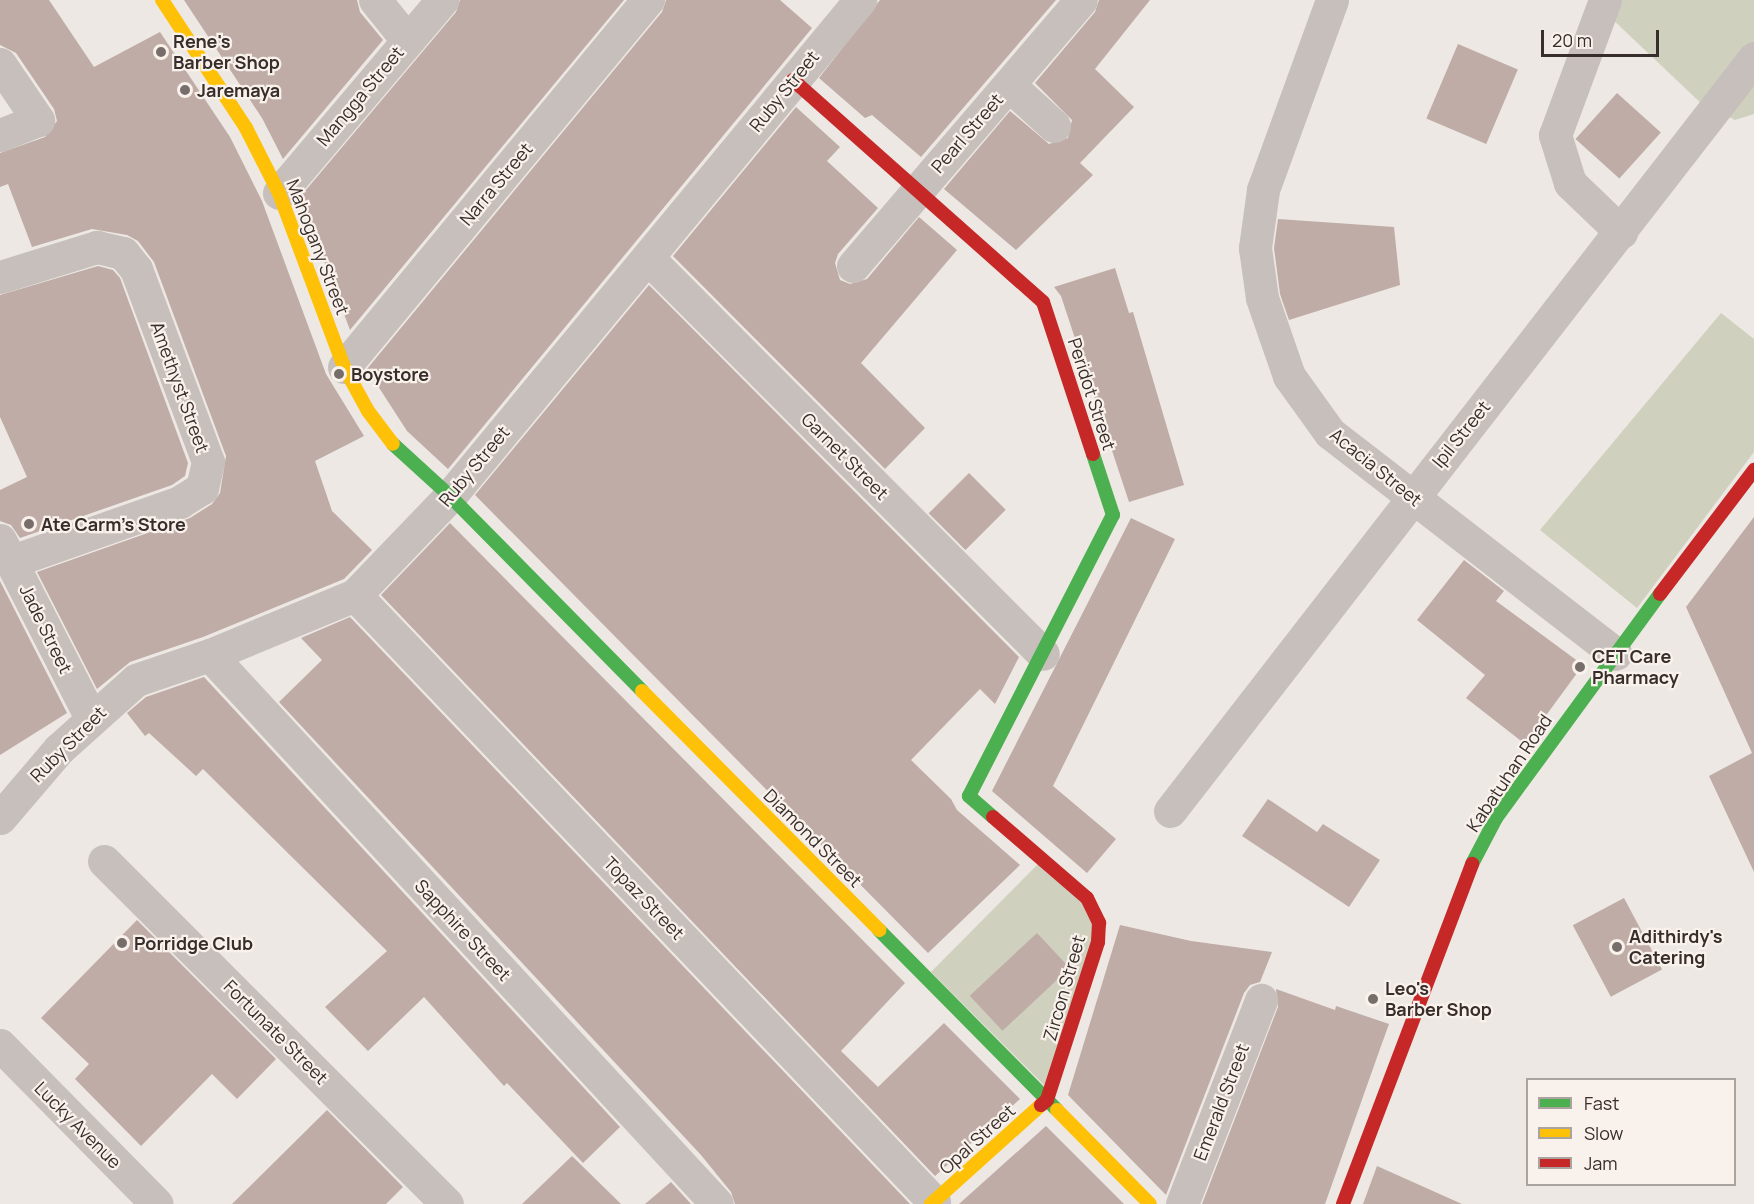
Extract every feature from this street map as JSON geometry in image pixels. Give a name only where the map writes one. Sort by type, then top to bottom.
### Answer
[{"type":"street","name":"Mahogany Street","points":[[162,0],[246,128],[279,193],[344,368],[368,411],[393,444],[450,496]]},
{"type":"street","points":[[375,0],[407,40]]},
{"type":"street","name":"Mangga Street","points":[[279,193],[442,0]]},
{"type":"street","name":"Narra Street","points":[[344,368],[648,0]]},
{"type":"street","name":"Ruby Street","points":[[0,818],[90,718],[136,680],[210,655],[355,595],[450,496],[860,0]]},
{"type":"street","name":"Pearl Street","points":[[853,266],[1081,0]]},
{"type":"street","name":"Acacia Street","points":[[1332,0],[1263,190],[1256,248],[1262,298],[1289,376],[1330,433],[1616,654]]},
{"type":"street","points":[[1605,0],[1554,135],[1570,183],[1622,232]]},
{"type":"street","name":"Ipil Street","points":[[1170,811],[1411,496],[1622,232],[1754,58]]},
{"type":"street","points":[[0,64],[38,120],[0,135]]},
{"type":"street","name":"Peridot Street","points":[[793,80],[1043,302],[1113,515],[969,796]]},
{"type":"street","points":[[1009,85],[1054,126]]},
{"type":"street","name":"Amethyst Street","points":[[0,277],[97,247],[123,253],[136,269],[208,462],[202,488],[180,502],[6,551]]},
{"type":"street","name":"Garnet Street","points":[[648,258],[1043,654]]},
{"type":"street","name":"Kabatuhan Road","points":[[1343,1204],[1439,943],[1474,861],[1525,776],[1754,470]]},
{"type":"street","name":"Diamond Street","points":[[450,496],[1150,1204]]},
{"type":"street","name":"Jade Street","points":[[6,551],[90,718]]},
{"type":"street","name":"Topaz Street","points":[[355,595],[932,1203]]},
{"type":"street","name":"Sapphire Street","points":[[210,655],[717,1204]]},
{"type":"street","name":"Zircon Street","points":[[969,796],[1087,898],[1099,923],[1098,942],[1079,1009],[1047,1100]]},
{"type":"street","name":"Fortunate Street","points":[[104,861],[447,1204]]},
{"type":"street","name":"Emerald Street","points":[[1182,1204],[1261,1000]]},
{"type":"street","name":"Lucky Avenue","points":[[0,1045],[157,1204]]},
{"type":"street","name":"Opal Street","points":[[932,1203],[1047,1100]]},
{"type":"green space","points":[[1615,0],[1754,0],[1754,43],[1705,107],[1609,16]]},
{"type":"green space","points":[[1754,71],[1754,114],[1735,120],[1721,113]]},
{"type":"green space","points":[[1721,313],[1754,339],[1754,452],[1637,608],[1540,530]]},
{"type":"green space","points":[[1043,859],[1099,923],[1050,1091],[931,972]]},
{"type":"building","points":[[0,0],[49,0],[94,67],[160,32],[230,137],[262,201],[326,374],[364,436],[315,461],[332,511],[372,550],[344,579],[203,637],[130,662],[97,689],[37,572],[190,518],[212,504],[220,493],[226,456],[154,262],[138,241],[127,235],[92,229],[32,247],[8,184],[0,187],[0,153],[45,137],[57,121],[54,109],[16,53],[0,45]]},
{"type":"building","points":[[184,0],[357,0],[360,12],[383,40],[283,159],[262,118]]},
{"type":"building","points":[[460,0],[624,0],[350,330],[300,197],[456,12]]},
{"type":"building","points":[[666,0],[780,0],[812,28],[448,469],[407,431],[367,369],[662,12]]},
{"type":"building","points":[[880,0],[1056,0],[921,157],[872,115],[865,118],[819,78]]},
{"type":"building","points":[[1099,0],[1150,0],[1095,69],[1134,107],[1080,163],[1093,175],[1016,250],[944,189],[1010,111],[1049,144],[1068,138],[1072,120],[1035,83],[1095,12]]},
{"type":"building","points":[[1458,44],[1518,69],[1486,144],[1426,119]]},
{"type":"building","points":[[1617,93],[1661,132],[1619,179],[1576,139]]},
{"type":"building","points":[[796,107],[840,147],[827,161],[878,208],[838,254],[835,263],[840,280],[850,284],[867,279],[919,217],[957,250],[861,363],[925,428],[885,469],[673,256]]},
{"type":"building","points":[[1278,219],[1394,227],[1400,285],[1289,320],[1280,294],[1274,248]]},
{"type":"building","points":[[98,266],[113,270],[120,278],[188,463],[185,476],[172,485],[20,538],[11,525],[0,521],[0,490],[27,477],[0,417],[0,295]]},
{"type":"building","points":[[1115,268],[1129,313],[1133,312],[1184,485],[1129,502],[1061,296],[1054,287]]},
{"type":"building","points":[[649,285],[1019,657],[995,704],[980,689],[911,760],[951,799],[957,810],[1020,865],[928,953],[475,495]]},
{"type":"building","points":[[969,473],[1006,510],[965,550],[929,513]]},
{"type":"building","points":[[1754,517],[1754,872],[1709,776],[1752,753],[1686,607]]},
{"type":"building","points":[[1131,518],[1175,539],[1053,786],[1116,839],[1087,873],[992,791]]},
{"type":"building","points":[[450,523],[905,983],[841,1051],[878,1087],[944,1023],[1020,1099],[935,1176],[381,595]]},
{"type":"building","points":[[1464,560],[1504,591],[1496,601],[1583,665],[1525,744],[1466,698],[1485,675],[1417,620]]},
{"type":"building","points":[[0,581],[67,713],[0,755]]},
{"type":"building","points":[[350,617],[910,1204],[735,1204],[731,1192],[701,1155],[279,702],[322,660],[301,638]]},
{"type":"building","points":[[204,677],[620,1127],[583,1163],[507,1083],[504,1086],[424,997],[368,1051],[325,1007],[387,951],[203,769],[196,776],[149,733],[145,736],[127,713],[146,697]]},
{"type":"building","points":[[1268,799],[1317,832],[1323,824],[1380,860],[1349,907],[1242,836]]},
{"type":"building","name":"Adithirdy's Catering","points":[[1624,898],[1662,970],[1611,997],[1573,925]]},
{"type":"building","points":[[137,920],[276,1059],[237,1099],[212,1074],[141,1146],[75,1079],[89,1064],[41,1018]]},
{"type":"building","points":[[1120,925],[1191,941],[1272,952],[1260,982],[1250,985],[1244,993],[1166,1195],[1068,1095]]},
{"type":"building","points":[[1037,933],[1070,968],[1002,1031],[970,996]]},
{"type":"building","points":[[1276,989],[1335,1010],[1336,1006],[1389,1024],[1325,1204],[1202,1204],[1278,1007]]},
{"type":"building","points":[[327,1110],[403,1187],[386,1204],[232,1204]]},
{"type":"building","points":[[1046,1126],[1124,1204],[959,1204]]},
{"type":"building","points":[[572,1156],[621,1204],[522,1204]]},
{"type":"building","points":[[1377,1166],[1462,1204],[1363,1204]]},
{"type":"building","points":[[671,1182],[691,1204],[645,1204]]},
{"type":"traffic: fast","points":[[393,444],[450,496],[642,691]]},
{"type":"traffic: fast","points":[[993,817],[969,796],[1113,515],[1093,454]]},
{"type":"traffic: fast","points":[[1472,864],[1496,818],[1660,594]]},
{"type":"traffic: fast","points":[[879,930],[1057,1110]]},
{"type":"traffic: slow","points":[[162,0],[246,128],[279,193],[344,367],[368,411],[393,444]]},
{"type":"traffic: slow","points":[[642,691],[879,930]]},
{"type":"traffic: slow","points":[[931,1204],[1041,1105]]},
{"type":"traffic: slow","points":[[1057,1110],[1150,1204]]},
{"type":"traffic: jam","points":[[793,80],[1043,302],[1093,454]]},
{"type":"traffic: jam","points":[[1660,594],[1754,470]]},
{"type":"traffic: jam","points":[[993,817],[1087,898],[1099,923],[1098,942],[1047,1100],[1041,1105]]},
{"type":"traffic: jam","points":[[1343,1204],[1472,864]]},
{"type":"place","name":"Rene's Barber Shop","points":[[161,52]]},
{"type":"place","name":"Jaremaya","points":[[185,90]]},
{"type":"place","name":"Boystore","points":[[339,374]]},
{"type":"place","name":"Ate Carm's Store","points":[[29,524]]},
{"type":"place","name":"CET Care Pharmacy","points":[[1580,667]]},
{"type":"place","name":"Porridge Club","points":[[122,943]]},
{"type":"place","name":"Adithirdy's Catering","points":[[1617,947]]},
{"type":"place","name":"Leo's Barber Shop","points":[[1373,999]]}]
